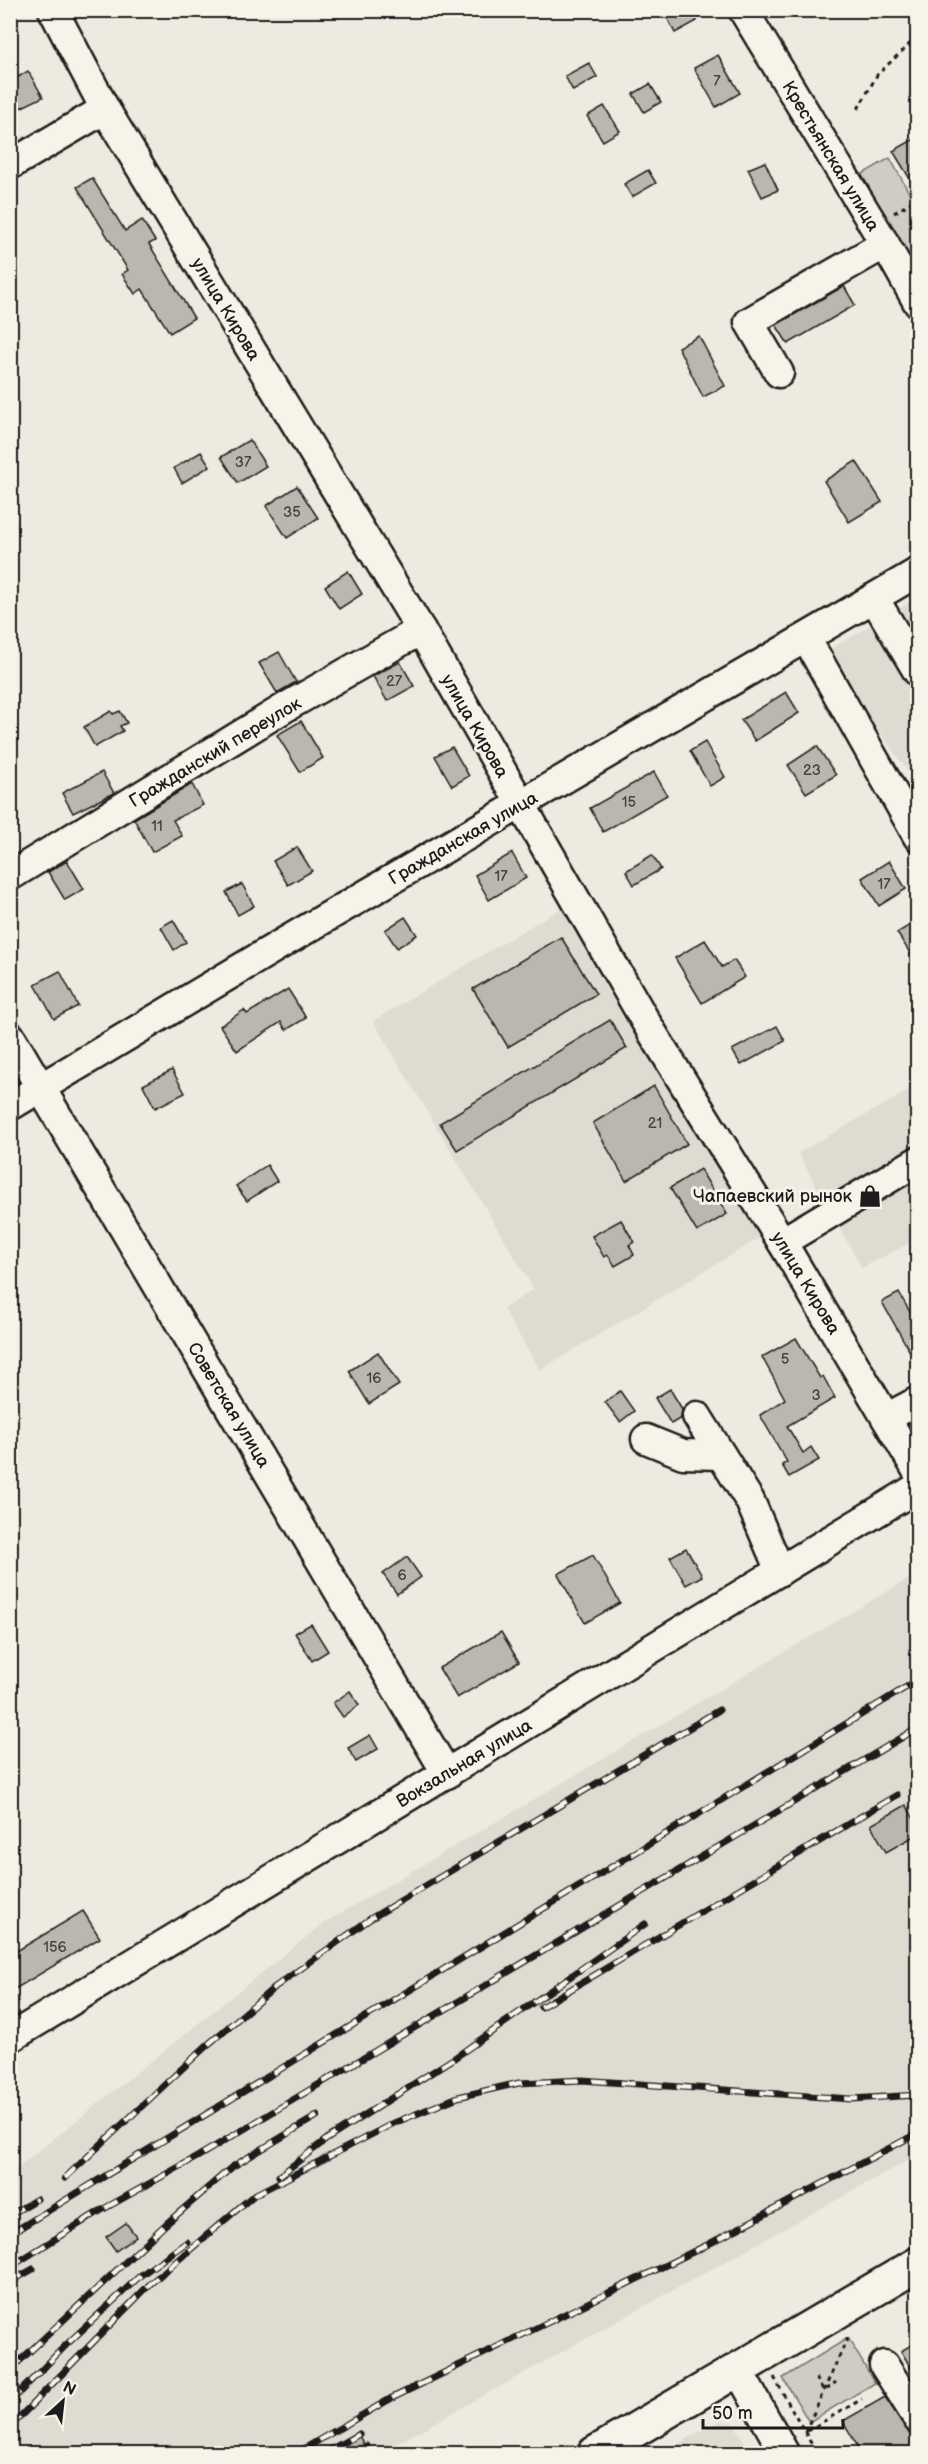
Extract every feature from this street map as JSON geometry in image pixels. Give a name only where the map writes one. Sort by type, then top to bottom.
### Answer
[{"type":"main road","points":[[594,2454],[918,2264]]},
{"type":"street","name":"улица Кирова","points":[[53,10],[105,109],[420,630],[647,1024],[782,1242],[918,1472]]},
{"type":"street","name":"Крестьянская улица","points":[[743,10],[918,303]]},
{"type":"street","points":[[10,165],[105,109]]},
{"type":"street","points":[[779,373],[749,322],[879,235]]},
{"type":"street","name":"Гражданская улица","points":[[10,1106],[281,944],[918,572]]},
{"type":"street","points":[[874,598],[918,672]]},
{"type":"street","name":"Гражданский переулок","points":[[10,876],[286,707],[420,630]]},
{"type":"street","points":[[806,638],[918,837]]},
{"type":"street","name":"Советская улица","points":[[10,1036],[447,1774]]},
{"type":"street","points":[[782,1242],[918,1161]]},
{"type":"street","points":[[886,1418],[918,1401]]},
{"type":"street","points":[[697,1416],[750,1501],[780,1571]]},
{"type":"street","points":[[646,1439],[683,1454],[721,1455]]},
{"type":"street","name":"Вокзальная улица","points":[[10,2038],[918,1487]]},
{"type":"street","points":[[884,2364],[918,2419]]},
{"type":"street","points":[[738,2370],[785,2454]]},
{"type":"path","points":[[858,109],[877,75],[918,36]]},
{"type":"path","points":[[879,235],[918,198]]},
{"type":"path","points":[[805,2432],[852,2330]]},
{"type":"path","points":[[774,2376],[817,2454]]},
{"type":"path","points":[[816,2378],[824,2391]]},
{"type":"path","points":[[824,2391],[836,2382]]},
{"type":"path","points":[[805,2432],[862,2399]]},
{"type":"shaded area","points":[[890,158],[917,207],[917,269],[914,271],[859,176]]},
{"type":"shaded area","points":[[917,598],[917,783],[822,654]]},
{"type":"shaded area","points":[[563,907],[761,1237],[540,1370],[503,1309],[534,1289],[373,1021]]},
{"type":"shaded area","name":"Чапаевский рынок","points":[[917,1086],[917,1239],[862,1268],[798,1153]]},
{"type":"shaded area","points":[[917,1574],[917,2155],[380,2453],[11,2454],[11,2173],[324,1923]]},
{"type":"shaded area","points":[[848,2338],[875,2383],[809,2422],[783,2378]]},
{"type":"shaded area","points":[[721,2420],[734,2424],[751,2453],[661,2453]]},
{"type":"building","points":[[663,10],[691,10],[697,21],[675,33]]},
{"type":"building","points":[[718,55],[740,93],[716,107],[694,68]]},
{"type":"building","points":[[589,63],[597,77],[573,91],[565,76]]},
{"type":"building","points":[[28,71],[43,97],[10,113],[10,82]]},
{"type":"building","points":[[650,84],[661,102],[644,112],[633,94]]},
{"type":"building","points":[[604,106],[620,131],[603,141],[587,116]]},
{"type":"building","points":[[918,137],[918,192],[893,151]]},
{"type":"building","points":[[765,162],[778,190],[762,197],[748,169]]},
{"type":"building","points":[[648,170],[656,183],[632,197],[624,184]]},
{"type":"building","points":[[92,178],[125,231],[142,220],[155,241],[149,244],[194,318],[170,333],[142,289],[135,294],[122,274],[128,270],[77,187]]},
{"type":"building","points":[[844,286],[855,305],[788,344],[776,325]]},
{"type":"building","points":[[699,336],[725,386],[703,397],[678,347]]},
{"type":"building","points":[[249,440],[266,466],[238,483],[221,457]]},
{"type":"building","points":[[201,452],[210,466],[182,483],[174,468]]},
{"type":"building","points":[[856,461],[882,502],[849,522],[824,481]]},
{"type":"building","points":[[297,486],[318,518],[287,538],[266,506]]},
{"type":"building","points":[[348,571],[362,594],[339,609],[325,586]]},
{"type":"building","points":[[279,652],[296,682],[277,693],[259,663]]},
{"type":"building","points":[[400,662],[414,686],[387,701],[373,676]]},
{"type":"building","points":[[786,692],[799,713],[755,741],[741,720]]},
{"type":"building","points":[[111,711],[113,714],[120,711],[127,723],[120,726],[123,731],[95,747],[84,727]]},
{"type":"building","points":[[301,721],[323,758],[300,772],[277,735]]},
{"type":"building","points":[[705,742],[725,777],[710,786],[690,751]]},
{"type":"building","points":[[817,746],[836,775],[806,793],[788,765]]},
{"type":"building","points":[[452,747],[469,776],[452,786],[435,756]]},
{"type":"building","points":[[102,772],[114,793],[73,813],[62,793]]},
{"type":"building","points":[[654,772],[667,795],[603,832],[590,808]]},
{"type":"building","points":[[192,784],[203,805],[173,820],[182,836],[152,852],[134,819]]},
{"type":"building","points":[[297,847],[312,871],[288,885],[273,861]]},
{"type":"building","points":[[512,853],[526,878],[489,900],[475,875]]},
{"type":"building","points":[[652,855],[661,869],[634,885],[626,871]]},
{"type":"building","points":[[67,861],[84,889],[65,900],[48,872]]},
{"type":"building","points":[[889,861],[906,889],[879,906],[862,878]]},
{"type":"building","points":[[242,884],[254,906],[238,915],[226,892]]},
{"type":"building","points":[[405,917],[417,935],[397,948],[385,930]]},
{"type":"building","points":[[173,920],[186,942],[174,950],[161,927]]},
{"type":"building","points":[[918,920],[918,965],[897,933]]},
{"type":"building","points":[[561,937],[596,994],[508,1047],[473,989]]},
{"type":"building","points":[[705,940],[722,967],[734,960],[745,977],[702,1003],[675,958]]},
{"type":"building","points":[[60,971],[78,1006],[54,1019],[35,984]]},
{"type":"building","points":[[288,989],[306,1018],[286,1030],[281,1022],[237,1051],[220,1026],[244,1010],[247,1014]]},
{"type":"building","points":[[610,1020],[627,1048],[457,1150],[440,1123]]},
{"type":"building","points":[[777,1026],[785,1041],[741,1065],[732,1050]]},
{"type":"building","points":[[172,1070],[185,1093],[155,1108],[143,1085]]},
{"type":"building","points":[[654,1086],[687,1144],[626,1181],[593,1123]]},
{"type":"building","points":[[267,1165],[277,1181],[247,1201],[236,1186]]},
{"type":"building","points":[[700,1169],[727,1214],[697,1232],[670,1188]]},
{"type":"building","points":[[621,1220],[634,1242],[629,1245],[634,1255],[615,1266],[608,1255],[604,1257],[592,1236]]},
{"type":"building","points":[[899,1293],[918,1326],[918,1366],[882,1302]]},
{"type":"building","points":[[796,1338],[820,1378],[823,1376],[835,1398],[787,1426],[803,1453],[811,1447],[819,1460],[789,1477],[782,1465],[787,1462],[760,1415],[785,1399],[762,1357]]},
{"type":"building","points":[[378,1352],[399,1385],[369,1404],[349,1371]]},
{"type":"building","points":[[670,1389],[682,1409],[681,1418],[671,1424],[655,1398]]},
{"type":"building","points":[[620,1391],[634,1411],[620,1422],[605,1402]]},
{"type":"building","points":[[686,1548],[702,1576],[686,1585],[670,1557]]},
{"type":"building","points":[[593,1555],[620,1603],[585,1623],[558,1574]]},
{"type":"building","points":[[407,1557],[421,1577],[397,1594],[383,1574]]},
{"type":"building","points":[[311,1624],[328,1651],[312,1661],[295,1633]]},
{"type":"building","points":[[501,1632],[519,1662],[457,1698],[439,1668]]},
{"type":"building","points":[[350,1691],[359,1705],[343,1717],[333,1703]]},
{"type":"building","points":[[370,1735],[378,1749],[356,1762],[348,1748]]},
{"type":"building","points":[[906,1805],[918,1826],[918,1834],[886,1852],[871,1825]]},
{"type":"building","points":[[83,1911],[100,1938],[10,1992],[10,1955]]},
{"type":"building","points":[[126,2223],[136,2236],[116,2251],[106,2237]]},
{"type":"building","points":[[918,2341],[918,2380],[901,2351]]},
{"type":"building","points":[[885,2397],[918,2447],[918,2454],[862,2454],[843,2421]]},
{"type":"building","points":[[357,2432],[369,2454],[317,2454]]},
{"type":"railway","points":[[10,2234],[918,1680]]},
{"type":"railway","points":[[65,2178],[204,2048],[275,1987],[370,1919],[719,1710]]},
{"type":"railway","points":[[10,2267],[100,2211],[197,2157],[918,1728]]},
{"type":"railway","points":[[541,2007],[897,1795]]},
{"type":"railway","points":[[279,2176],[327,2139],[453,2059],[645,1924]]},
{"type":"railway","points":[[10,2427],[151,2283],[254,2195],[394,2123],[458,2097],[519,2083],[582,2080],[851,2099],[918,2095]]},
{"type":"railway","points":[[10,2370],[166,2224],[232,2167],[317,2116]]},
{"type":"railway","points":[[295,2454],[390,2399],[705,2246],[918,2133]]},
{"type":"railway","points":[[10,2215],[37,2199]]},
{"type":"railway","points":[[10,2402],[66,2345],[141,2275],[187,2242]]},
{"type":"railway","points":[[10,2282],[33,2269]]},
{"type":"railway","points":[[324,2454],[359,2434]]},
{"type":"railway","points":[[352,2454],[366,2446]]},
{"type":"place","name":"Чапаевский рынок","points":[[870,1196]]}]
